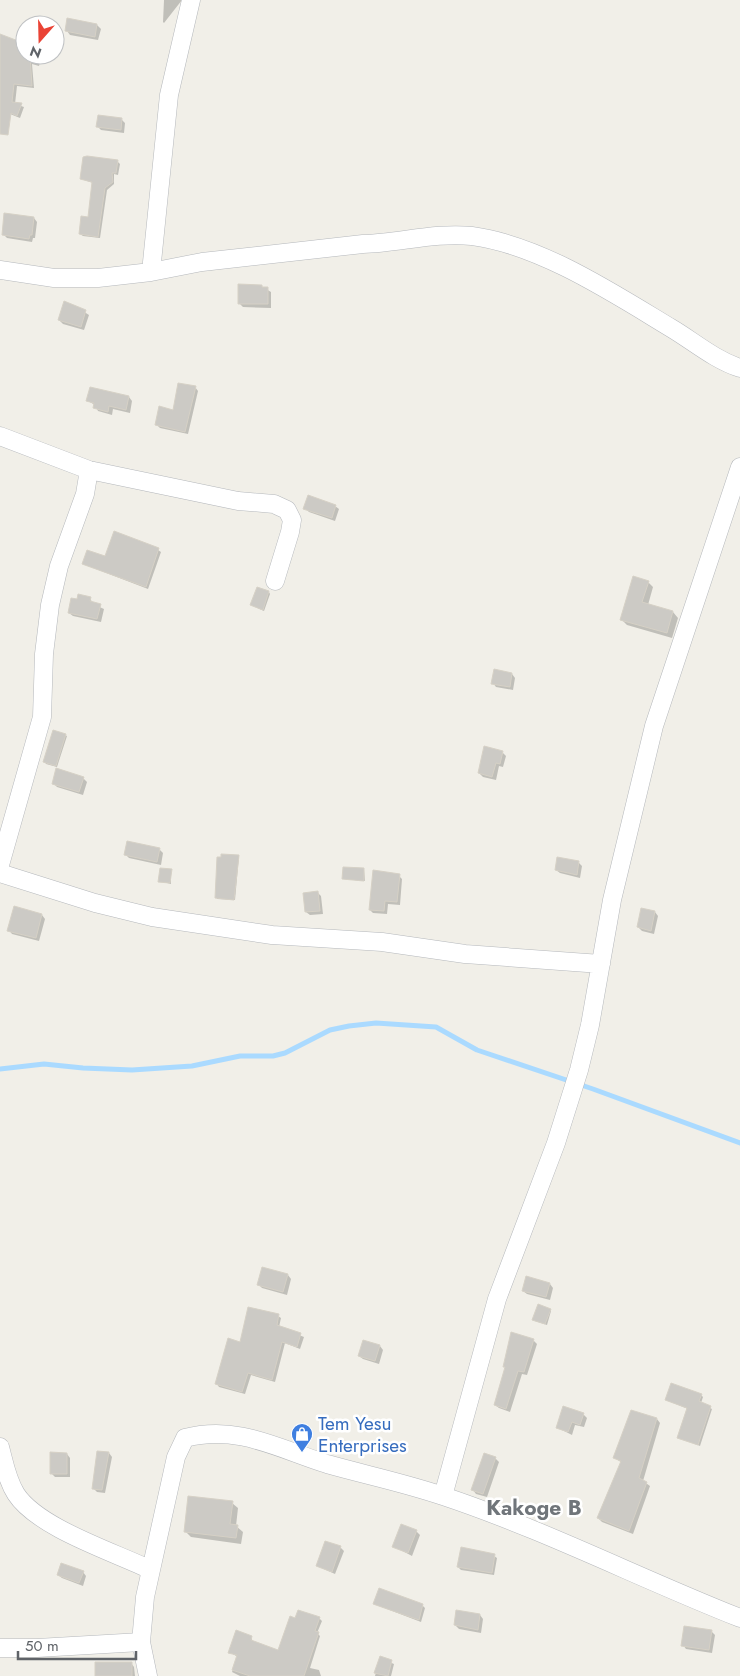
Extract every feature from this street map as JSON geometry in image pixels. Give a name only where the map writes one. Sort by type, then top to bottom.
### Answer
[{"type":"street","points":[[151,272],[169,95],[191,0]]},
{"type":"street","points":[[0,270],[54,278],[98,278],[151,272],[202,262],[449,235],[472,236],[501,242],[561,265],[722,360],[740,368]]},
{"type":"street","points":[[0,436],[89,470],[238,501],[274,504],[287,510],[292,520],[290,532],[275,581]]},
{"type":"street","points":[[443,1496],[497,1299],[556,1143],[573,1092],[590,1025],[612,900],[654,726],[740,468]]},
{"type":"street","points":[[0,865],[42,716],[44,654],[50,605],[60,566],[85,494],[89,470]]},
{"type":"street","points":[[0,873],[94,903],[152,917],[272,935],[382,942],[465,954],[601,964]]},
{"type":"street","points":[[148,1676],[141,1642],[145,1597],[176,1457],[185,1438],[198,1434],[232,1433],[358,1473],[443,1496],[535,1532],[740,1618]]},
{"type":"street","points":[[0,1447],[15,1493],[26,1507],[49,1523],[151,1570]]},
{"type":"street","points":[[0,1648],[37,1648],[141,1642]]},
{"type":"building","points":[[67,18],[97,24],[95,37],[65,31]]},
{"type":"building","points":[[0,34],[15,40],[15,65],[31,65],[32,86],[14,84],[12,102],[22,103],[17,116],[11,113],[8,135],[0,134]]},
{"type":"building","points":[[98,115],[122,118],[121,130],[96,127]]},
{"type":"building","points":[[83,157],[118,160],[116,173],[112,173],[113,182],[105,188],[98,237],[79,234],[81,216],[88,217],[92,182],[80,179]]},
{"type":"building","points":[[4,213],[34,217],[32,235],[30,235],[29,239],[2,235]]},
{"type":"building","points":[[238,284],[268,287],[268,304],[238,304]]},
{"type":"building","points":[[64,301],[86,310],[81,327],[58,320]]},
{"type":"building","points":[[178,383],[196,386],[185,432],[155,425],[159,406],[173,410]]},
{"type":"building","points":[[90,387],[129,396],[126,410],[109,406],[108,412],[93,408],[94,403],[86,401]]},
{"type":"building","points":[[308,495],[336,505],[332,518],[303,509]]},
{"type":"building","points":[[114,531],[159,548],[146,587],[82,564],[87,550],[105,556]]},
{"type":"building","points":[[633,576],[649,581],[642,602],[673,611],[667,633],[620,620]]},
{"type":"building","points":[[257,587],[269,591],[263,610],[250,605]]},
{"type":"building","points":[[78,594],[91,597],[90,601],[101,604],[97,619],[68,613],[71,598],[77,599]]},
{"type":"building","points":[[494,669],[512,673],[510,687],[491,684]]},
{"type":"building","points":[[53,730],[66,734],[56,766],[43,762]]},
{"type":"building","points":[[484,746],[503,751],[500,764],[496,763],[492,777],[478,773]]},
{"type":"building","points":[[56,768],[84,777],[79,792],[52,784]]},
{"type":"building","points":[[127,841],[160,848],[157,862],[124,855]]},
{"type":"building","points":[[221,854],[239,855],[234,900],[215,898],[217,857],[221,857]]},
{"type":"building","points":[[557,857],[579,861],[577,875],[555,870]]},
{"type":"building","points":[[343,867],[364,868],[364,881],[342,879]]},
{"type":"building","points":[[160,868],[172,869],[170,883],[158,882]]},
{"type":"building","points":[[373,870],[400,874],[397,902],[385,901],[384,911],[369,910]]},
{"type":"building","points":[[318,891],[320,911],[305,912],[303,893]]},
{"type":"building","points":[[14,906],[42,914],[36,938],[7,931]]},
{"type":"building","points":[[641,908],[655,911],[651,931],[637,927]]},
{"type":"building","points":[[262,1267],[288,1274],[283,1292],[257,1285]]},
{"type":"building","points":[[526,1276],[550,1283],[546,1297],[522,1291]]},
{"type":"building","points":[[538,1304],[551,1309],[545,1324],[532,1320]]},
{"type":"building","points":[[248,1307],[279,1314],[277,1325],[301,1333],[297,1347],[282,1342],[272,1380],[248,1373],[242,1392],[215,1384],[228,1338],[240,1342]]},
{"type":"building","points":[[511,1332],[534,1339],[524,1372],[518,1371],[506,1409],[494,1405],[505,1367],[503,1367]]},
{"type":"building","points":[[363,1340],[380,1345],[375,1361],[358,1356]]},
{"type":"building","points":[[671,1383],[702,1394],[699,1401],[711,1406],[698,1445],[677,1438],[687,1408],[665,1400]]},
{"type":"building","points":[[563,1406],[584,1413],[580,1425],[572,1422],[568,1432],[556,1428]]},
{"type":"building","points":[[631,1410],[657,1418],[639,1478],[647,1482],[629,1531],[597,1518],[621,1461],[613,1458]]},
{"type":"building","points":[[97,1451],[109,1452],[102,1490],[92,1489]]},
{"type":"building","points":[[50,1452],[67,1453],[67,1474],[50,1474]]},
{"type":"building","points":[[484,1453],[496,1457],[483,1494],[471,1490]]},
{"type":"building","points":[[188,1496],[233,1501],[230,1524],[238,1525],[236,1538],[184,1532]]},
{"type":"building","points":[[401,1524],[417,1530],[408,1553],[392,1547]]},
{"type":"building","points":[[325,1541],[341,1546],[332,1572],[316,1566]]},
{"type":"building","points":[[461,1547],[495,1554],[492,1573],[457,1567]]},
{"type":"building","points":[[61,1563],[84,1571],[79,1583],[57,1575]]},
{"type":"building","points":[[379,1588],[423,1604],[419,1620],[373,1604]]},
{"type":"building","points":[[298,1610],[320,1617],[315,1631],[319,1632],[304,1676],[250,1676],[232,1670],[237,1655],[228,1653],[236,1630],[252,1636],[251,1640],[278,1650],[290,1616],[295,1618]]},
{"type":"building","points":[[456,1610],[480,1614],[478,1630],[454,1625]]},
{"type":"building","points":[[684,1626],[712,1630],[709,1650],[681,1646]]},
{"type":"building","points":[[380,1656],[392,1660],[388,1676],[374,1673]]},
{"type":"building","points":[[95,1662],[132,1662],[132,1676],[95,1676]]},
{"type":"waterway","points":[[0,1069],[44,1064],[132,1070],[192,1066],[240,1056],[273,1056],[285,1053],[330,1030],[349,1026],[376,1023],[436,1027],[477,1050],[593,1089],[740,1143]]},
{"type":"place","name":"Tem Yesu Enterprises","points":[[302,1453]]},
{"type":"district","name":"Kakoge B","points":[[534,1508]]}]
